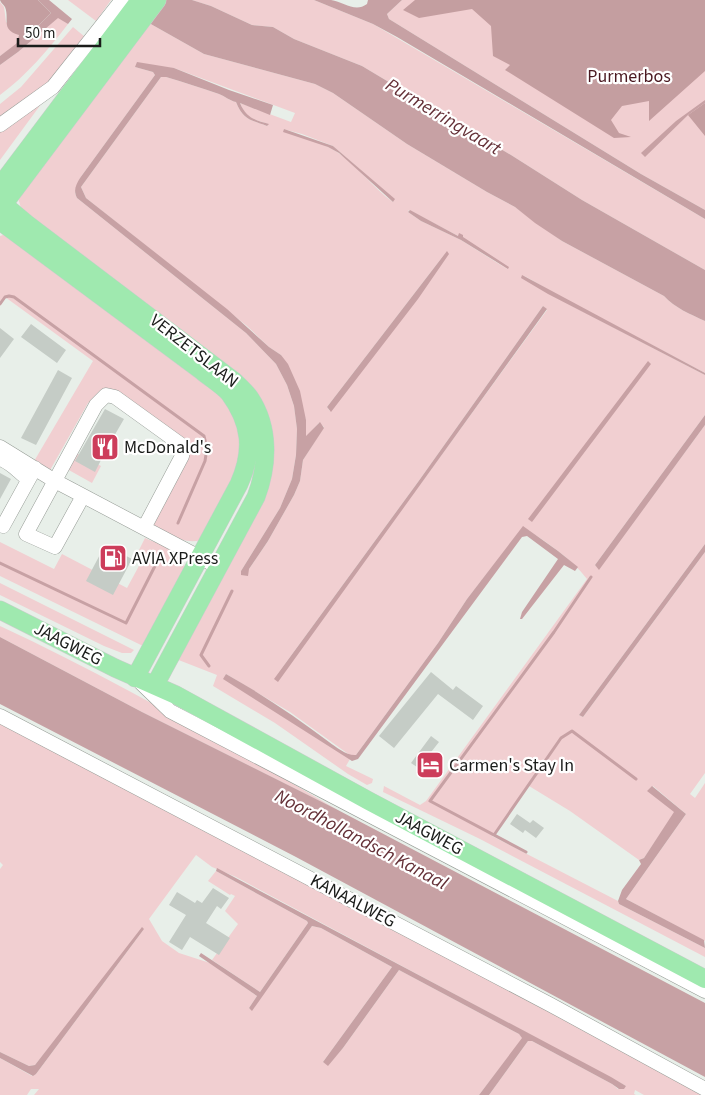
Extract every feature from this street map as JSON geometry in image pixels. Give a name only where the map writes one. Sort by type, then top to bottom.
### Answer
[{"type":"main road","points":[[1,210],[129,0]]},
{"type":"main road","points":[[0,172],[140,0]]},
{"type":"main road","points":[[0,186],[94,58],[157,0]]},
{"type":"main road","name":"VERZETSLAAN","points":[[1,210],[228,392],[244,418],[249,434],[246,468],[135,678]]},
{"type":"main road","name":"VERZETSLAAN","points":[[1,210],[27,224],[223,372],[250,398],[258,413],[265,438],[262,480],[256,497],[218,566],[156,691]]},
{"type":"main road","name":"JAAGWEG","points":[[0,610],[135,678],[156,691],[176,695],[369,801],[705,979]]},
{"type":"street","points":[[0,125],[94,58],[122,0]]},
{"type":"street","points":[[83,496],[55,547],[26,534],[96,405],[106,395],[115,397],[182,446],[182,456],[144,528]]},
{"type":"street","points":[[0,446],[32,473],[55,481],[218,566]]},
{"type":"street","points":[[0,458],[10,462],[20,474],[32,473]]},
{"type":"street","points":[[0,524],[3,526],[32,473]]},
{"type":"street","name":"JAAGWEG","points":[[156,691],[170,711],[178,716],[705,991]]},
{"type":"street","name":"KANAALWEG","points":[[0,716],[551,1005],[705,1089]]},
{"type":"green space","points":[[0,0],[38,0],[51,13],[16,45],[19,35],[13,33],[8,27],[5,7]]},
{"type":"green space","points":[[68,0],[111,0],[96,21]]},
{"type":"green space","points":[[192,0],[314,0],[373,24],[705,219],[705,270],[582,200],[362,66],[294,39],[273,27],[252,25],[211,6]]},
{"type":"green space","name":"Purmerbos","points":[[402,0],[705,0],[705,210],[641,174],[389,19],[387,14]]},
{"type":"green space","name":"Purmerbos","points":[[415,0],[705,0],[705,71],[649,121],[649,101],[622,106],[611,120],[619,133],[631,137],[614,138],[505,70],[510,65],[493,56],[491,26],[472,9],[419,18],[403,10]]},
{"type":"green space","points":[[0,2],[4,7],[6,22],[19,35],[16,45],[0,56]]},
{"type":"green space","points":[[58,17],[68,24],[37,62],[0,95],[0,65]]},
{"type":"green space","points":[[149,23],[204,54],[315,84],[333,93],[407,144],[515,207],[562,241],[664,296],[678,307],[705,321],[705,373],[523,275],[557,298],[705,375],[705,415],[595,565],[599,569],[705,425],[705,544],[579,715],[583,717],[705,552],[705,773],[690,794],[695,798],[705,783],[705,941],[626,899],[686,814],[653,786],[648,791],[675,812],[644,858],[639,860],[570,811],[529,786],[492,836],[705,948],[705,957],[480,839],[383,792],[384,786],[420,805],[426,801],[587,579],[549,544],[523,527],[467,599],[438,643],[356,755],[351,756],[290,712],[226,674],[224,679],[350,759],[346,766],[373,779],[372,783],[367,785],[275,723],[213,686],[217,675],[176,659],[219,574],[270,438],[29,218],[21,208],[18,198]],"holes":[[[135,67],[174,68],[295,113],[291,122],[240,103],[248,115],[268,124],[267,126],[252,121],[245,116],[236,102],[221,95],[173,79],[161,77],[81,187],[86,198],[281,355],[306,420],[306,437],[319,423],[324,427],[303,460],[300,481],[294,495],[268,541],[249,569],[241,571],[280,508],[292,479],[296,455],[297,429],[294,406],[287,385],[276,364],[246,333],[77,198],[75,193],[80,178],[155,75],[153,72]],[[283,129],[333,146],[394,199],[393,202],[352,164],[331,148]],[[409,210],[458,236],[463,236],[507,269],[461,240],[421,221],[408,212]],[[447,251],[330,411],[327,407]],[[543,306],[547,310],[424,479],[274,679],[418,482]]]},
{"type":"green space","points":[[73,27],[85,37],[53,83],[0,121],[0,104],[21,87]]},
{"type":"green space","points":[[47,96],[0,160],[0,132]]},
{"type":"green space","points":[[705,103],[705,136],[688,115]]},
{"type":"green space","points":[[0,236],[11,236],[224,395],[234,408],[243,457],[201,540],[181,540],[151,525],[191,450],[106,390],[88,403],[49,472],[33,463],[93,361],[5,297],[0,304]]},
{"type":"green space","points":[[76,453],[101,466],[92,483],[67,469]]},
{"type":"green space","points":[[145,538],[178,554],[182,559],[184,574],[143,646],[0,576],[0,542],[54,569],[62,554],[127,588],[140,564],[134,560]]},
{"type":"green space","points":[[0,583],[134,650],[131,653],[122,653],[104,646],[0,595]]},
{"type":"green space","points":[[0,626],[128,690],[336,809],[142,712],[0,637]]},
{"type":"green space","points":[[0,716],[705,1095],[644,1095],[635,1090],[634,1094],[636,1095],[489,1095],[528,1041],[532,1041],[618,1089],[626,1086],[236,877],[212,867],[196,855],[149,919],[162,941],[179,953],[210,963],[257,996],[249,1008],[252,1010],[312,926],[321,928],[392,967],[323,1062],[328,1065],[343,1048],[399,970],[519,1034],[523,1038],[479,1095],[34,1095],[39,1089],[31,1089],[27,1095],[0,1095],[0,1058],[32,1076],[36,1074],[144,929],[35,1065],[29,1066],[0,1052],[0,869],[3,865],[0,862]]},
{"type":"green space","points":[[216,871],[308,923],[260,992],[212,960],[238,924],[225,911],[235,896],[230,895],[208,881]]},
{"type":"water","points":[[38,0],[49,0],[72,19],[68,24],[58,18],[0,65],[0,56],[33,31],[51,13]]},
{"type":"water","name":"Purmerringvaart","points":[[118,0],[192,0],[211,6],[252,25],[273,27],[294,39],[362,66],[582,200],[705,270],[705,321],[678,307],[664,296],[562,241],[515,207],[407,144],[333,93],[315,84],[204,54],[149,23]]},
{"type":"water","points":[[314,0],[331,0],[358,7],[367,4],[368,0],[402,0],[387,14],[389,19],[641,174],[705,210],[705,219],[397,37],[373,24]]},
{"type":"water","points":[[137,62],[174,68],[273,105],[270,115],[240,103],[248,115],[255,120],[269,124],[267,126],[252,121],[245,116],[236,102],[221,95],[173,79],[161,77],[81,187],[86,198],[227,309],[269,347],[281,355],[288,364],[300,391],[306,420],[306,436],[320,422],[324,428],[303,460],[300,481],[294,495],[268,541],[249,569],[248,576],[241,575],[241,571],[280,508],[292,479],[296,455],[297,429],[294,406],[287,385],[276,364],[246,333],[77,198],[75,192],[80,178],[155,75],[153,72],[135,67]]},
{"type":"water","points":[[705,100],[705,103],[688,115],[645,157],[641,153],[676,121]]},
{"type":"water","points":[[284,129],[333,146],[395,199],[393,202],[339,153],[328,147],[283,132]]},
{"type":"water","points":[[410,210],[458,236],[459,233],[463,235],[463,237],[509,267],[508,269],[461,240],[421,221],[408,212]]},
{"type":"water","points":[[447,251],[449,254],[418,299],[331,412],[327,407]]},
{"type":"water","points":[[522,275],[705,373],[705,375],[548,294],[521,278]]},
{"type":"water","points":[[543,306],[547,309],[278,682],[274,679],[418,482]]},
{"type":"water","points":[[648,361],[651,364],[532,522],[528,519]]},
{"type":"water","points":[[705,415],[705,425],[599,570],[595,565]]},
{"type":"water","points":[[523,526],[578,567],[575,571],[564,565],[522,619],[520,619],[522,612],[558,559],[527,536],[522,537],[358,759],[352,761],[223,679],[226,674],[266,698],[338,749],[356,755],[438,643],[467,599]]},
{"type":"water","points":[[705,544],[705,552],[583,717],[579,715]]},
{"type":"water","name":"Noordhollandsch Kanaal","points":[[0,637],[142,712],[336,809],[705,1003],[705,1077],[296,857],[0,704]]},
{"type":"water","points":[[652,786],[686,814],[626,899],[704,940],[705,948],[619,904],[618,901],[622,890],[641,864],[639,860],[644,858],[674,812],[647,791]]},
{"type":"water","points":[[217,868],[626,1086],[624,1089],[619,1089],[532,1041],[528,1041],[489,1095],[479,1095],[522,1038],[519,1034],[399,970],[328,1066],[323,1062],[392,967],[321,928],[312,926],[252,1011],[249,1008],[257,996],[199,956],[201,953],[260,992],[308,923],[216,871]]},
{"type":"water","points":[[142,927],[144,929],[36,1074],[33,1076],[0,1058],[0,1052],[29,1066],[35,1065]]},
{"type":"building","points":[[31,324],[66,350],[57,363],[21,337]]},
{"type":"building","points":[[0,328],[14,339],[0,358]]},
{"type":"building","points":[[58,370],[72,378],[36,445],[21,438]]},
{"type":"building","points":[[105,409],[124,419],[95,472],[75,461]]},
{"type":"building","points":[[0,473],[11,479],[0,499]]},
{"type":"building","points":[[105,545],[132,559],[113,595],[86,581]]},
{"type":"building","points":[[431,672],[453,690],[456,686],[483,706],[473,720],[438,694],[394,748],[379,736]]},
{"type":"building","points":[[431,736],[439,742],[428,756],[440,765],[432,777],[411,763]]},
{"type":"building","points":[[517,814],[530,823],[533,820],[544,828],[536,838],[525,830],[523,833],[510,824]]},
{"type":"building","points":[[213,888],[229,898],[221,909],[217,906],[206,923],[230,938],[219,955],[190,937],[182,950],[169,942],[186,915],[169,905],[177,892],[195,903],[197,900],[202,903]]},
{"type":"waterway","points":[[0,304],[5,297],[14,297],[204,436],[207,448],[205,461],[178,523]]},
{"type":"waterway","points":[[0,563],[126,623],[158,560]]},
{"type":"waterway","points":[[526,852],[430,801],[554,632],[591,577]]},
{"type":"waterway","points":[[209,666],[201,655],[232,591]]},
{"type":"waterway","points":[[494,835],[561,738],[572,731],[636,779]]},
{"type":"place","name":"McDonald's","points":[[105,447]]},
{"type":"place","name":"AVIA XPress","points":[[113,558]]},
{"type":"place","name":"Carmen's Stay In","points":[[430,765]]}]
